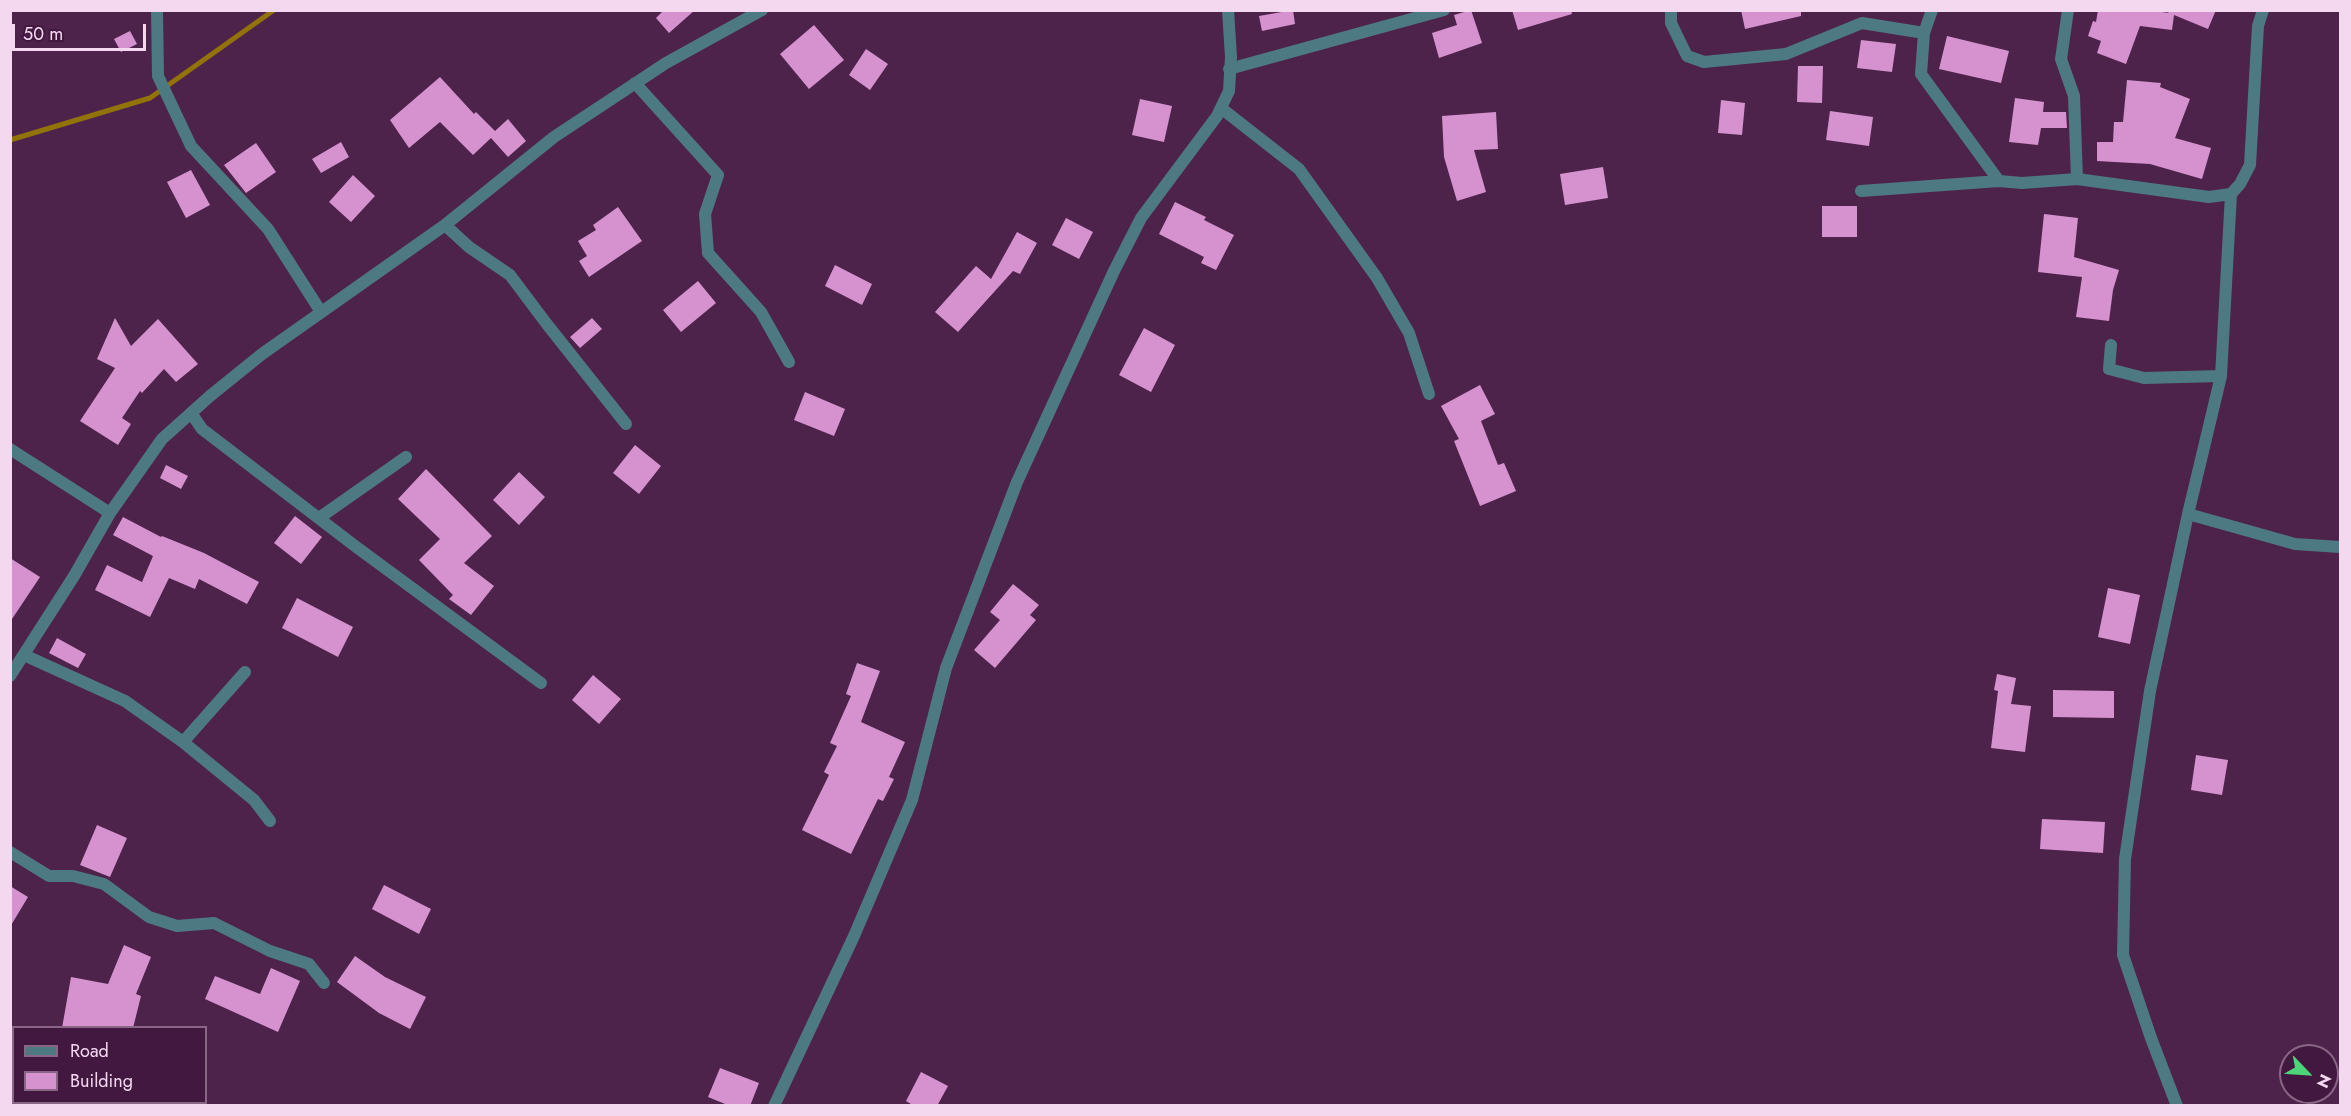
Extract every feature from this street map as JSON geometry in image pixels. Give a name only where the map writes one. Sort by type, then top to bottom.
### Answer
[{"type":"street","points":[[157,10],[158,76],[191,146],[268,229],[321,312]]},
{"type":"street","points":[[10,676],[74,576],[110,513],[162,439],[191,413],[262,354],[444,225],[554,136],[666,63],[762,10]]},
{"type":"street","points":[[774,1106],[854,936],[912,800],[946,668],[1017,482],[1114,271],[1142,218],[1221,108],[1228,91],[1228,69],[1231,57],[1228,10]]},
{"type":"street","points":[[1228,69],[1444,10]]},
{"type":"street","points":[[1671,10],[1671,23],[1687,56],[1704,62],[1786,54],[1862,23],[1924,33]]},
{"type":"street","points":[[1932,10],[1924,33],[1921,74],[1999,181]]},
{"type":"street","points":[[2068,10],[2061,59],[2074,96],[2077,179]]},
{"type":"street","points":[[2178,1106],[2122,955],[2125,859],[2150,691],[2188,514],[2221,376],[2231,194],[2240,184],[2250,165],[2258,26],[2263,10]]},
{"type":"street","points":[[634,83],[718,175],[705,214],[708,253],[761,312],[789,362]]},
{"type":"street","points":[[1221,108],[1299,169],[1377,278],[1409,333],[1429,394]]},
{"type":"street","points":[[1861,191],[1999,181],[2022,183],[2077,179],[2209,197],[2231,194]]},
{"type":"street","points":[[444,225],[469,247],[510,275],[626,424]]},
{"type":"street","points":[[2111,345],[2109,369],[2144,378],[2221,376]]},
{"type":"street","points":[[191,413],[202,429],[541,683]]},
{"type":"street","points":[[10,449],[110,513]]},
{"type":"street","points":[[319,518],[406,457]]},
{"type":"street","points":[[2188,514],[2295,544],[2340,547]]},
{"type":"street","points":[[24,655],[125,701],[183,742],[254,800],[270,821]]},
{"type":"street","points":[[183,742],[245,672]]},
{"type":"street","points":[[10,852],[49,876],[73,876],[104,884],[149,917],[177,926],[214,923],[270,951],[309,964],[324,983]]},
{"type":"building","points":[[664,10],[695,10],[669,33],[656,18]]},
{"type":"building","points":[[1293,10],[1295,24],[1262,31],[1259,16]]},
{"type":"building","points":[[1471,10],[1482,43],[1439,58],[1432,33],[1457,25],[1454,15]]},
{"type":"building","points":[[1512,10],[1571,10],[1572,14],[1518,30]]},
{"type":"building","points":[[1741,10],[1801,10],[1801,16],[1745,29]]},
{"type":"building","points":[[2098,10],[2148,10],[2169,13],[2163,10],[2216,10],[2208,29],[2174,15],[2172,30],[2140,26],[2126,64],[2097,53],[2101,41],[2088,36],[2093,21],[2096,22]]},
{"type":"building","points":[[814,25],[844,60],[809,89],[780,54]]},
{"type":"building","points":[[130,31],[137,44],[121,52],[114,39]]},
{"type":"building","points":[[1947,36],[2009,51],[2001,83],[1939,69]]},
{"type":"building","points":[[1861,40],[1896,44],[1892,72],[1857,68]]},
{"type":"building","points":[[866,49],[888,64],[870,90],[849,75]]},
{"type":"building","points":[[1798,66],[1823,66],[1822,103],[1797,102]]},
{"type":"building","points":[[440,77],[474,114],[476,112],[495,131],[508,119],[526,141],[508,157],[491,138],[473,155],[440,122],[409,148],[390,120]]},
{"type":"building","points":[[2127,80],[2161,83],[2160,87],[2190,99],[2175,138],[2211,148],[2202,179],[2150,164],[2097,161],[2097,142],[2113,142],[2114,122],[2123,122]]},
{"type":"building","points":[[2015,98],[2044,102],[2043,112],[2066,112],[2067,128],[2041,128],[2038,145],[2009,142]]},
{"type":"building","points":[[1140,99],[1172,106],[1164,142],[1132,135]]},
{"type":"building","points":[[1721,100],[1745,103],[1742,135],[1718,133]]},
{"type":"building","points":[[1830,111],[1873,117],[1869,146],[1826,140]]},
{"type":"building","points":[[1496,112],[1498,149],[1474,150],[1486,192],[1457,201],[1444,157],[1442,116]]},
{"type":"building","points":[[341,142],[349,157],[321,173],[312,159]]},
{"type":"building","points":[[256,143],[276,172],[246,193],[224,165]]},
{"type":"building","points":[[1603,167],[1608,198],[1565,205],[1560,174]]},
{"type":"building","points":[[191,170],[210,205],[186,218],[167,182]]},
{"type":"building","points":[[353,175],[375,196],[351,222],[329,202]]},
{"type":"building","points":[[1175,202],[1206,217],[1204,220],[1234,235],[1216,270],[1201,263],[1204,257],[1159,234]]},
{"type":"building","points":[[1822,206],[1857,206],[1857,237],[1822,237]]},
{"type":"building","points":[[618,207],[642,241],[589,277],[579,261],[587,256],[578,241],[596,230],[593,225]]},
{"type":"building","points":[[2044,214],[2078,218],[2074,257],[2119,270],[2113,290],[2109,321],[2076,317],[2082,277],[2038,272]]},
{"type":"building","points":[[1066,218],[1093,232],[1079,259],[1052,245]]},
{"type":"building","points":[[1017,232],[1037,243],[1020,274],[1013,271],[958,332],[935,312],[976,266],[991,279]]},
{"type":"building","points":[[835,265],[872,284],[862,305],[825,286]]},
{"type":"building","points":[[698,281],[716,303],[681,332],[663,310]]},
{"type":"building","points":[[115,318],[131,346],[158,319],[198,364],[176,382],[164,369],[142,393],[140,391],[122,418],[131,424],[118,445],[80,421],[115,368],[97,359]]},
{"type":"building","points":[[592,318],[602,329],[580,348],[570,337]]},
{"type":"building","points":[[1144,328],[1175,345],[1151,392],[1119,375]]},
{"type":"building","points":[[1480,385],[1495,414],[1481,421],[1498,465],[1504,463],[1516,491],[1480,506],[1454,441],[1459,439],[1441,406]]},
{"type":"building","points":[[805,392],[845,409],[834,436],[794,420]]},
{"type":"building","points":[[635,445],[661,466],[639,494],[613,473]]},
{"type":"building","points":[[166,465],[188,476],[181,489],[160,478]]},
{"type":"building","points":[[426,469],[492,536],[464,563],[494,586],[471,615],[449,599],[453,595],[419,560],[440,539],[398,499]]},
{"type":"building","points":[[519,472],[545,497],[519,525],[493,500]]},
{"type":"building","points":[[295,516],[322,537],[301,564],[274,543]]},
{"type":"building","points":[[123,517],[161,537],[204,553],[259,582],[247,604],[199,579],[195,589],[169,578],[150,617],[95,590],[107,565],[142,582],[153,556],[113,535]]},
{"type":"building","points":[[10,558],[40,577],[10,622]]},
{"type":"building","points":[[1013,584],[1039,605],[1030,615],[1036,620],[995,668],[974,650],[1000,620],[990,612]]},
{"type":"building","points":[[2108,588],[2140,595],[2130,644],[2098,637]]},
{"type":"building","points":[[297,598],[353,627],[338,657],[282,628]]},
{"type":"building","points":[[57,638],[86,654],[78,668],[49,653]]},
{"type":"building","points":[[857,663],[880,671],[861,722],[905,742],[889,777],[894,779],[883,801],[878,799],[851,854],[802,830],[829,775],[824,772],[837,746],[830,743],[851,696],[846,694]]},
{"type":"building","points":[[1997,674],[2016,678],[2011,704],[2031,706],[2025,752],[1991,748],[1998,691],[1994,690]]},
{"type":"building","points":[[593,675],[621,699],[599,724],[572,700]]},
{"type":"building","points":[[2053,690],[2114,691],[2114,718],[2053,717]]},
{"type":"building","points":[[2196,755],[2228,760],[2222,795],[2191,790]]},
{"type":"building","points":[[2042,819],[2105,822],[2103,853],[2040,849]]},
{"type":"building","points":[[97,825],[127,838],[110,877],[80,865]]},
{"type":"building","points":[[384,885],[431,909],[419,934],[372,909]]},
{"type":"building","points":[[10,886],[28,897],[10,927]]},
{"type":"building","points":[[124,945],[151,957],[136,994],[141,996],[134,1026],[62,1026],[71,977],[108,984]]},
{"type":"building","points":[[355,956],[385,977],[426,997],[410,1029],[379,1013],[337,982]]},
{"type":"building","points":[[271,968],[300,981],[278,1032],[205,999],[215,976],[260,994]]},
{"type":"building","points":[[720,1068],[759,1083],[750,1106],[730,1106],[708,1097]]},
{"type":"building","points":[[921,1072],[948,1086],[937,1106],[914,1106],[906,1101]]},
{"type":"waterway","points":[[10,140],[150,98],[274,10]]}]
